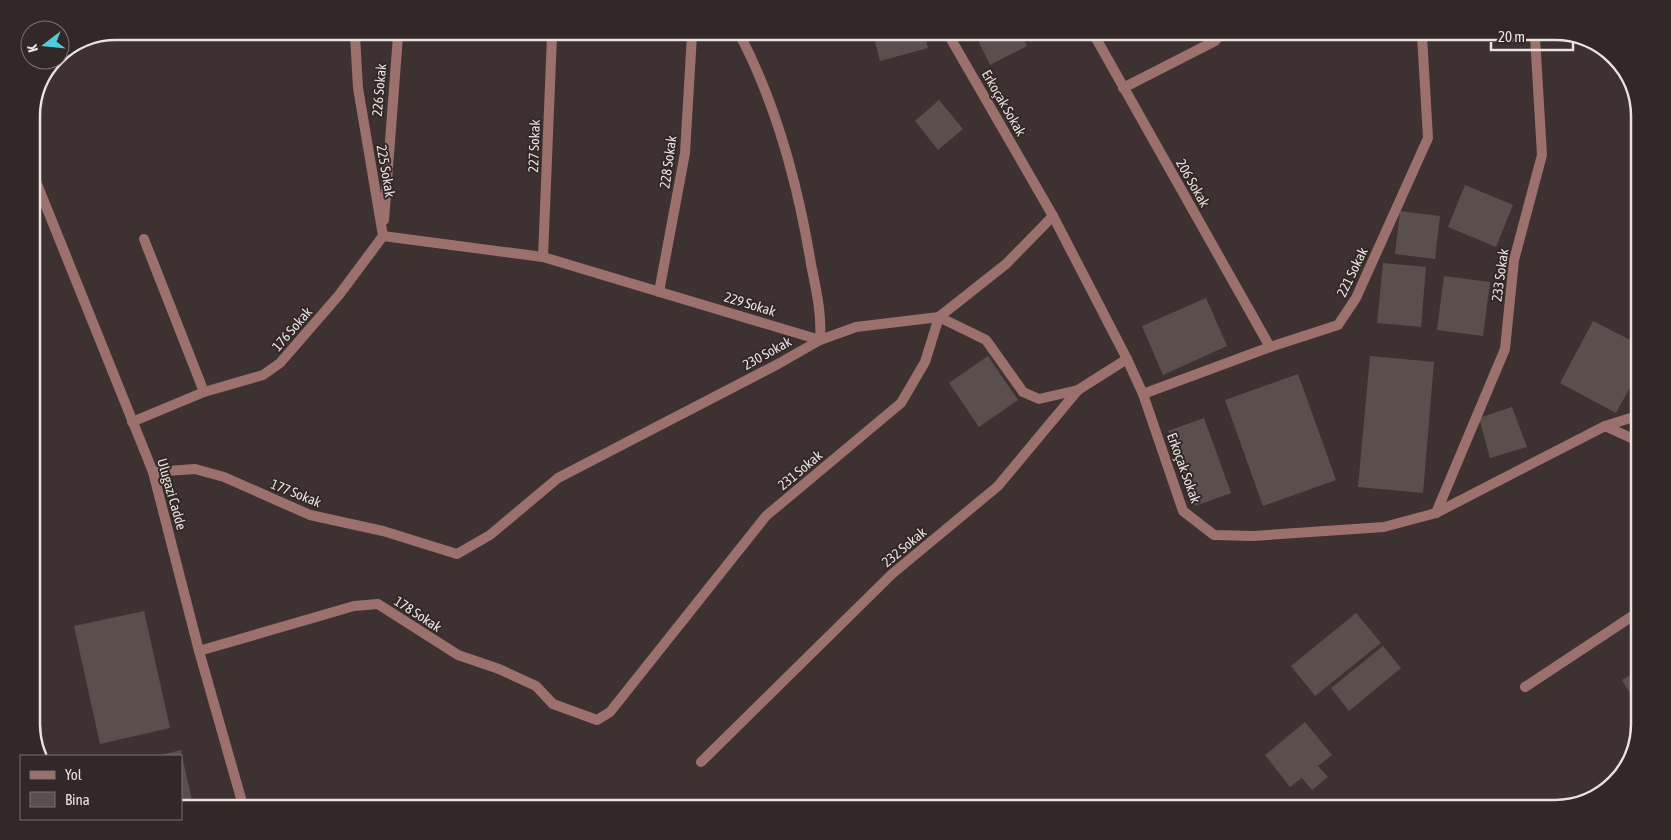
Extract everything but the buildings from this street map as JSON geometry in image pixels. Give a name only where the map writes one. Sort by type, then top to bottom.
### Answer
[{"type":"street","name":"225 Sokak","points":[[354,40],[358,88],[383,236]]},
{"type":"street","name":"226 Sokak","points":[[383,236],[398,40]]},
{"type":"street","name":"227 Sokak","points":[[544,258],[552,40]]},
{"type":"street","name":"228 Sokak","points":[[659,292],[685,152],[692,40]]},
{"type":"street","points":[[742,40],[767,91],[789,164],[806,235],[822,321],[820,340],[856,327],[939,317],[1006,264],[1053,216]]},
{"type":"street","name":"Erkoçak Sokak","points":[[951,40],[1053,216],[1126,359],[1143,394],[1184,511],[1214,535],[1253,536],[1384,527],[1436,513],[1605,426],[1631,418]]},
{"type":"street","name":"206 Sokak","points":[[1096,40],[1270,347]]},
{"type":"street","points":[[1123,88],[1216,40]]},
{"type":"street","name":"221 Sokak","points":[[1143,394],[1270,347],[1338,325],[1356,298],[1428,138],[1422,40]]},
{"type":"street","name":"233 Sokak","points":[[1436,513],[1505,349],[1514,260],[1542,155],[1534,40]]},
{"type":"street","name":"Ulugazi Cadde","points":[[40,192],[153,472],[199,651],[241,800]]},
{"type":"street","name":"229 Sokak","points":[[383,236],[544,258],[820,340]]},
{"type":"street","name":"176 Sokak","points":[[132,422],[204,392],[263,375],[280,363],[338,295],[383,236]]},
{"type":"street","points":[[144,240],[204,392]]},
{"type":"street","points":[[939,317],[986,340],[1023,392],[1039,398],[1078,390]]},
{"type":"street","name":"231 Sokak","points":[[553,704],[597,720],[610,712],[766,516],[900,403],[925,362],[939,317]]},
{"type":"street","name":"230 Sokak","points":[[457,554],[490,535],[558,478],[778,364],[820,340]]},
{"type":"street","name":"232 Sokak","points":[[701,762],[892,574],[998,486],[1078,390],[1126,359]]},
{"type":"street","points":[[1605,426],[1631,438]]},
{"type":"street","name":"177 Sokak","points":[[153,472],[195,469],[224,478],[310,515],[383,530],[457,554]]},
{"type":"street","name":"178 Sokak","points":[[199,651],[354,606],[378,604],[458,656],[499,669],[536,686],[553,704]]},
{"type":"street","points":[[1525,687],[1631,617]]}]
